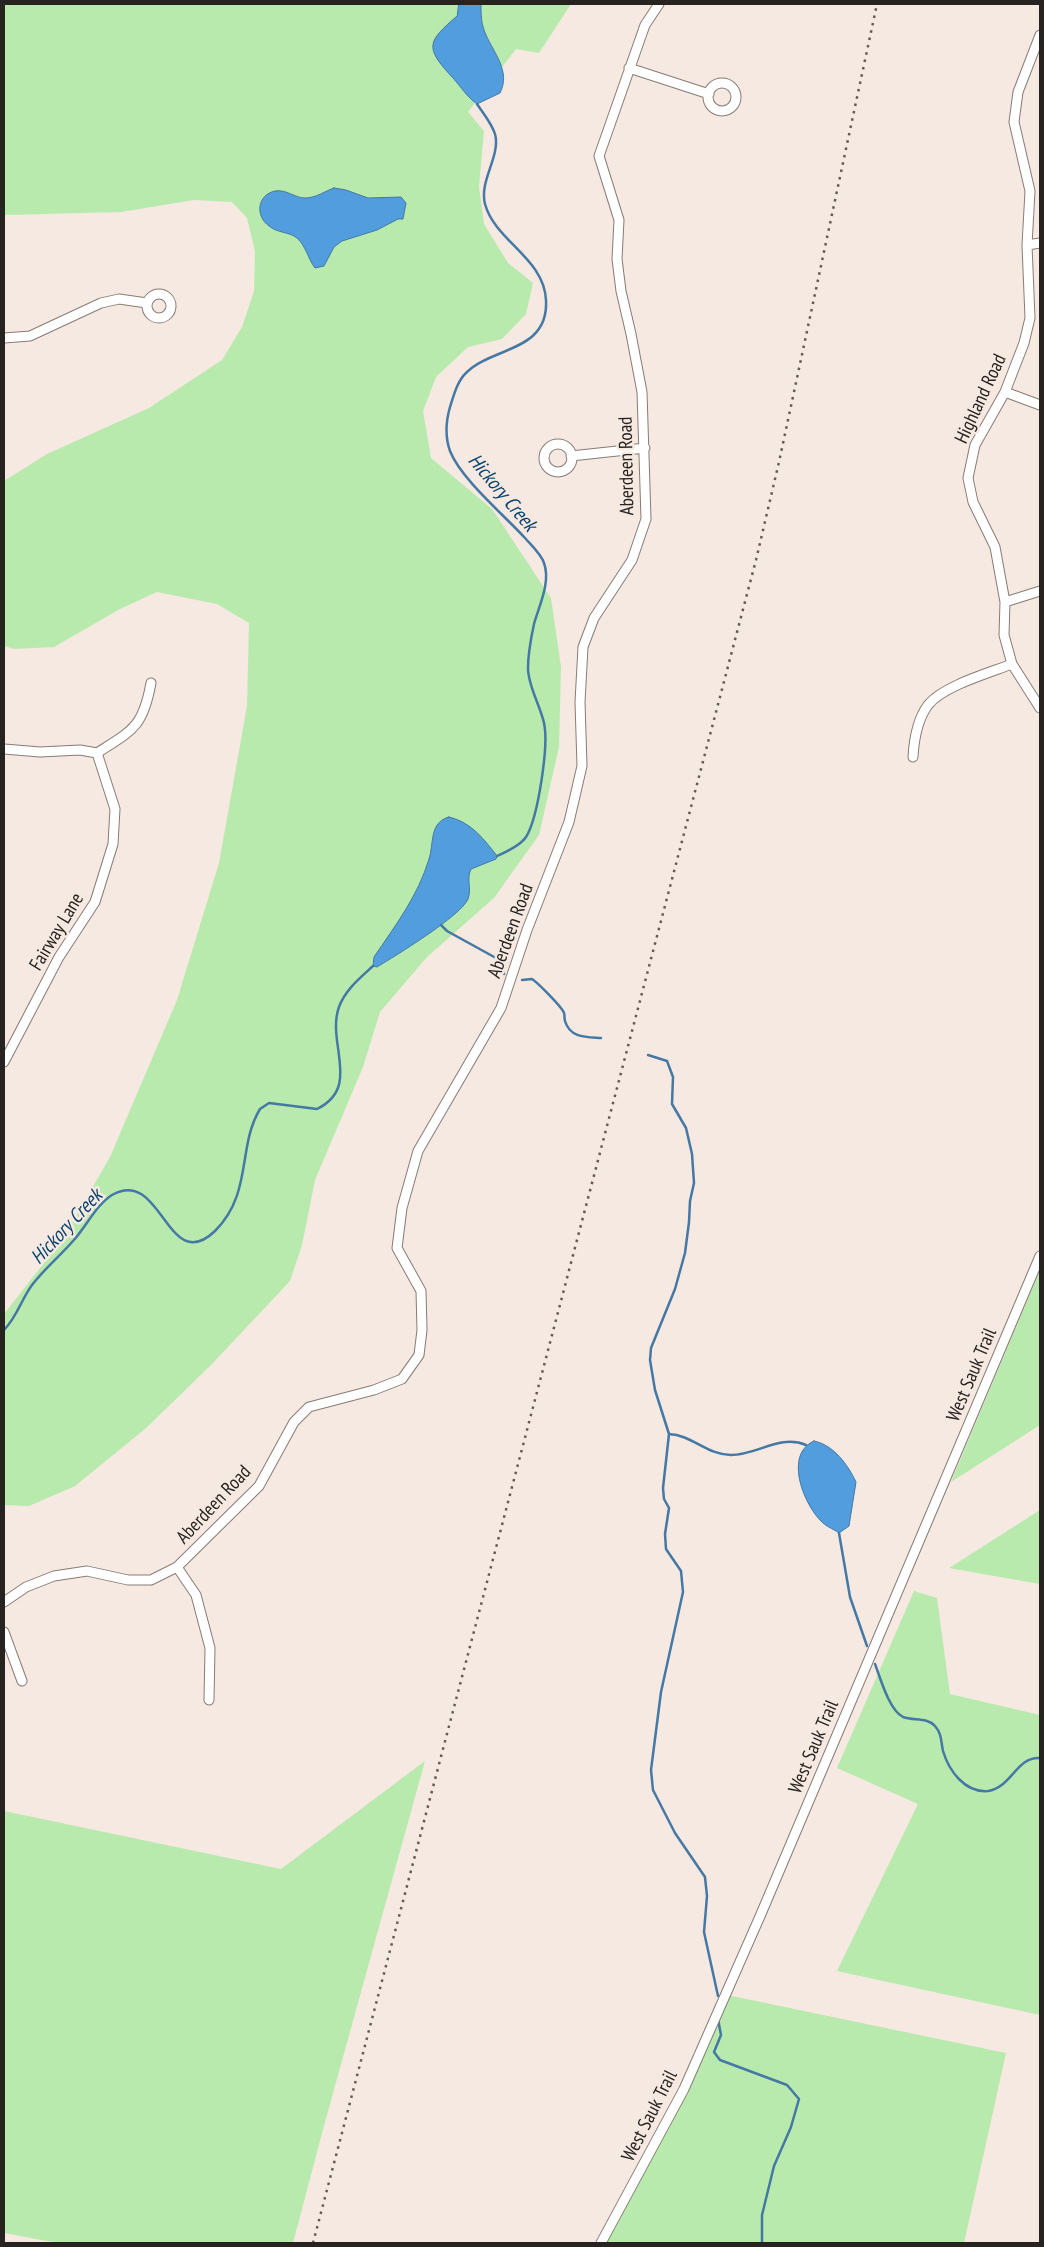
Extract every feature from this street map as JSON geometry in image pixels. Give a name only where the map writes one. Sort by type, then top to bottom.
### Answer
[{"type":"street","name":"Aberdeen Road","points":[[4,1602],[26,1587],[54,1576],[87,1571],[128,1580],[150,1580],[177,1567],[259,1486],[294,1422],[309,1407],[374,1390],[402,1379],[419,1355],[422,1330],[421,1291],[397,1248],[402,1208],[418,1150],[501,1008],[527,930],[569,822],[582,766],[580,702],[583,647],[594,618],[632,560],[646,519],[642,392],[621,291],[617,260],[619,220],[599,156],[645,25],[659,4]]},
{"type":"street","name":"Highland Road","points":[[1040,35],[1018,92],[1014,122],[1030,191],[1027,245],[1030,318],[1024,343],[1005,392],[975,445],[968,478],[973,502],[995,547],[1005,602],[1004,635],[1012,664],[1040,708]]},
{"type":"street","points":[[629,68],[709,94]]},
{"type":"street","points":[[1027,245],[1040,243]]},
{"type":"street","points":[[4,338],[30,336],[101,303],[119,299],[147,303]]},
{"type":"street","points":[[1005,392],[1040,405]]},
{"type":"street","points":[[571,456],[644,448]]},
{"type":"street","points":[[1005,602],[1040,591]]},
{"type":"street","points":[[913,757],[914,736],[928,705],[953,686],[1012,664]]},
{"type":"street","points":[[4,749],[40,752],[80,750],[97,753],[132,730],[147,707],[151,683]]},
{"type":"street","name":"Fairway Lane","points":[[4,1062],[59,957],[96,902],[113,844],[115,809],[97,753]]},
{"type":"street","name":"West Sauk Trail","points":[[601,2243],[687,2081],[764,1906],[1040,1256]]},
{"type":"street","points":[[177,1567],[196,1595],[210,1648],[209,1700]]},
{"type":"street","points":[[4,1632],[22,1681]]},
{"type":"green space","points":[[4,4],[571,4],[539,53],[516,49],[468,112],[484,131],[479,187],[484,224],[508,263],[533,283],[526,314],[502,339],[468,347],[436,377],[423,411],[431,458],[492,509],[551,598],[561,667],[559,747],[539,835],[494,898],[427,957],[380,1012],[363,1067],[315,1180],[302,1245],[290,1281],[211,1365],[145,1429],[75,1486],[29,1506],[4,1505],[4,1314],[62,1240],[110,1157],[177,1000],[219,863],[247,706],[249,623],[217,604],[157,592],[120,609],[54,647],[14,649],[4,646],[4,481],[47,454],[149,408],[222,360],[242,327],[254,291],[255,251],[247,218],[232,202],[194,200],[121,212],[4,215]]},
{"type":"green space","points":[[1040,1270],[1040,1425],[951,1482]]},
{"type":"green space","points":[[1040,1510],[1040,1584],[949,1568]]},
{"type":"green space","points":[[914,1591],[937,1598],[950,1694],[1040,1715],[1040,2015],[837,1971],[918,1804],[837,1768]]},
{"type":"green space","points":[[425,1761],[293,2243],[58,2243],[4,2233],[4,1811],[281,1869]]},
{"type":"green space","points":[[727,1995],[1006,2053],[964,2243],[602,2243]]},
{"type":"water","points":[[459,4],[481,4],[484,31],[503,70],[504,78],[500,93],[477,104],[444,68],[434,52],[433,45],[435,39],[457,16]]},
{"type":"water","points":[[334,188],[368,198],[401,197],[406,203],[403,219],[398,219],[377,230],[342,241],[334,247],[324,266],[315,268],[303,245],[297,238],[272,228],[264,222],[260,206],[264,197],[275,191],[283,191],[298,197],[309,198]]},
{"type":"water","points":[[449,817],[457,819],[476,832],[497,856],[496,859],[471,869],[468,899],[453,915],[398,954],[377,967],[373,966],[374,957],[419,886],[429,859],[435,829],[438,824]]},
{"type":"water","points":[[814,1441],[834,1451],[849,1469],[856,1482],[849,1526],[839,1533],[820,1520],[814,1512],[799,1479],[798,1467],[800,1456],[805,1447]]},
{"type":"waterway","name":"Hickory Creek","points":[[477,104],[492,126],[496,142],[485,186],[485,204],[490,217],[498,229],[537,272],[543,285],[546,300],[544,317],[538,330],[529,339],[478,364],[467,372],[454,393],[447,423],[448,446],[463,473],[536,550],[543,560],[546,570],[545,586],[534,624],[528,668],[530,682],[544,723],[544,764],[535,814],[526,837],[517,846],[497,856]]},
{"type":"waterway","points":[[441,925],[447,931],[496,958],[504,974]]},
{"type":"waterway","name":"Hickory Creek","points":[[4,1330],[37,1279],[73,1241],[101,1204],[112,1195],[129,1190],[142,1195],[154,1206],[174,1232],[186,1241],[199,1241],[215,1231],[227,1216],[235,1201],[253,1124],[260,1109],[269,1103],[317,1109],[330,1100],[338,1089],[340,1063],[336,1021],[339,1007],[349,990],[373,966]]},
{"type":"waterway","points":[[522,980],[532,979],[549,995],[562,1010],[567,1027],[575,1034],[601,1038]]},
{"type":"waterway","points":[[648,1055],[667,1061],[673,1077],[672,1104],[686,1128],[692,1154],[694,1183],[690,1201],[685,1253],[675,1289],[651,1348],[650,1360],[655,1390],[669,1434],[663,1488],[664,1499],[669,1508],[665,1534],[666,1549],[681,1571],[683,1592],[661,1692],[651,1770],[653,1790],[675,1833],[705,1877],[707,1896],[704,1932],[718,1996]]},
{"type":"waterway","points":[[669,1434],[685,1438],[714,1452],[731,1455],[750,1452],[778,1443],[796,1442],[806,1445]]},
{"type":"waterway","points":[[839,1533],[850,1597],[867,1646]]},
{"type":"waterway","points":[[875,1664],[893,1708],[903,1717],[928,1721],[935,1726],[940,1735],[943,1751],[949,1766],[959,1779],[972,1788],[980,1791],[996,1789],[1025,1762],[1040,1758]]},
{"type":"waterway","points":[[718,2019],[721,2035],[714,2052],[720,2060],[787,2085],[799,2099],[791,2127],[774,2166],[762,2215],[762,2243]]},
{"type":"railway","points":[[313,2243],[756,560],[779,462],[877,4]]}]
